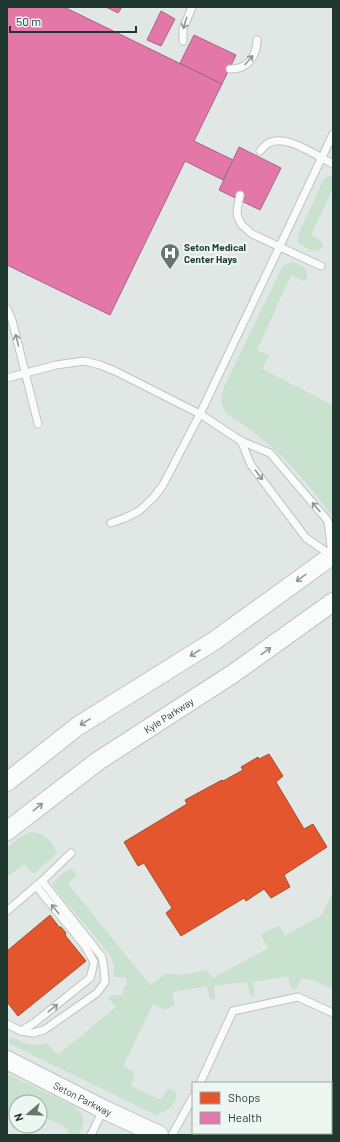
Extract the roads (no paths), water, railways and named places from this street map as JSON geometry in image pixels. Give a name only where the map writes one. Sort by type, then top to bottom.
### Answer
[{"type":"street","points":[[7,782],[78,726],[214,641],[333,556]]},
{"type":"street","name":"Kyle Parkway","points":[[7,831],[98,761],[234,673],[333,602]]},
{"type":"street","name":"Seton Parkway","points":[[7,1060],[103,1109],[159,1135]]},
{"type":"lane","points":[[183,41],[184,29],[192,7]]},
{"type":"lane","points":[[230,69],[242,67],[251,61],[257,48],[257,40]]},
{"type":"lane","points":[[112,523],[138,511],[154,498],[163,485],[200,414],[333,134]]},
{"type":"lane","points":[[260,151],[267,144],[276,141],[285,141],[301,147],[333,164]]},
{"type":"lane","points":[[240,195],[237,210],[238,218],[242,225],[252,234],[320,266]]},
{"type":"lane","points":[[7,308],[12,320],[38,424]]},
{"type":"lane","points":[[7,378],[63,364],[84,361],[115,371],[200,414],[241,441],[270,453],[328,521],[333,556]]},
{"type":"lane","points":[[241,441],[251,465],[306,538],[333,556]]},
{"type":"lane","points":[[7,911],[39,884],[71,853]]},
{"type":"lane","points":[[7,1024],[21,1031],[33,1033],[44,1030],[97,993],[105,982],[102,958],[39,884]]},
{"type":"lane","points":[[21,1031],[40,1018],[90,978],[94,962],[85,946],[39,884]]},
{"type":"lane","points":[[200,1082],[233,1011],[298,997],[333,1013]]},
{"type":"lane","points":[[172,1135],[192,1099]]},
{"type":"lane","points":[[91,1135],[103,1109]]},
{"type":"place","name":"Seton Medical Center Hays","points":[[170,270]]}]
